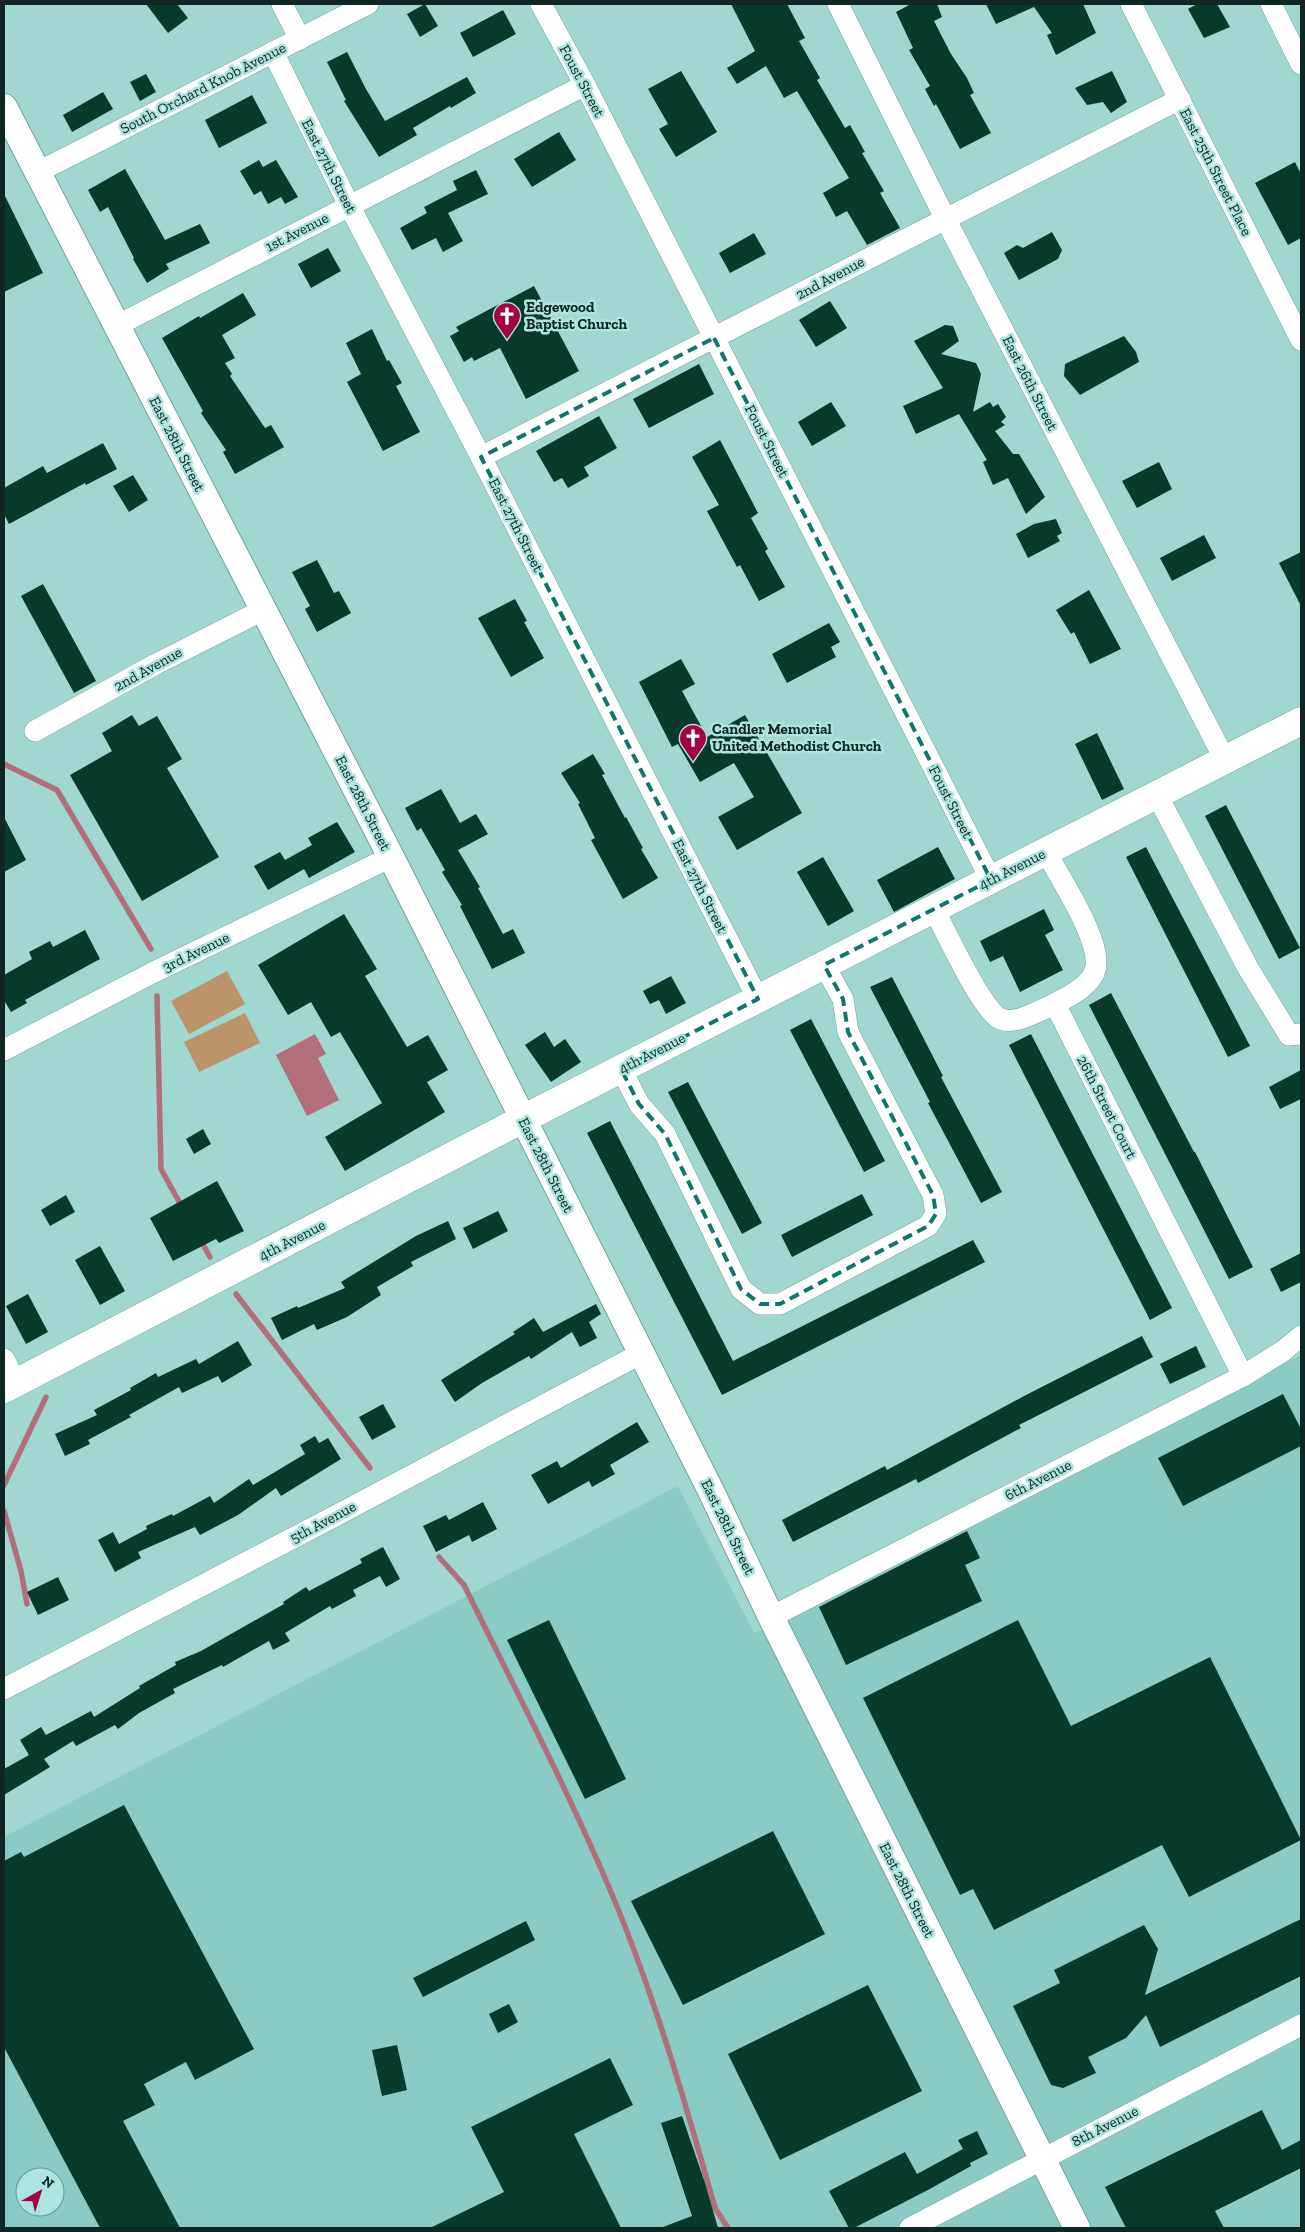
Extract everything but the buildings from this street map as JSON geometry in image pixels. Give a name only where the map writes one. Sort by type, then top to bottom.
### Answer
[{"type":"main road","name":"4th Avenue","points":[[10,1386],[523,1119],[1301,721]]},
{"type":"street","points":[[282,4],[300,38]]},
{"type":"street","name":"South Orchard Knob Avenue","points":[[38,172],[368,4]]},
{"type":"street","name":"Foust Street","points":[[541,4],[991,880]]},
{"type":"street","name":"East 26th Street","points":[[838,4],[945,218],[1225,760]]},
{"type":"street","name":"East 25th Street Place","points":[[1131,4],[1301,340]]},
{"type":"street","points":[[1270,4],[1301,64]]},
{"type":"street","name":"East 27th Street","points":[[273,52],[349,205],[481,457],[758,999]]},
{"type":"street","name":"1st Avenue","points":[[116,326],[584,85]]},
{"type":"street","name":"2nd Avenue","points":[[481,457],[1180,99]]},
{"type":"street","name":"East 28th Street","points":[[4,107],[391,857],[642,1353],[771,1617],[1077,2228]]},
{"type":"street","name":"2nd Avenue","points":[[35,731],[156,664],[263,610]]},
{"type":"street","points":[[1157,795],[1248,968],[1268,1002],[1289,1035],[1301,1034]]},
{"type":"street","points":[[934,909],[985,1003],[998,1018],[1014,1020],[1055,1004],[1085,986],[1094,974],[1097,957],[1092,937],[1046,852]]},
{"type":"street","name":"3rd Avenue","points":[[4,1050],[152,973],[391,857]]},
{"type":"street","points":[[621,1069],[639,1104],[664,1134],[741,1289],[760,1304],[780,1304],[928,1226],[936,1214],[933,1195],[848,1032],[843,999],[824,966]]},
{"type":"street","name":"26th Street Court","points":[[1055,1004],[1243,1376]]},
{"type":"street","name":"6th Avenue","points":[[771,1617],[1243,1376],[1282,1351],[1301,1336]]},
{"type":"street","name":"5th Avenue","points":[[4,1689],[642,1353]]},
{"type":"street","points":[[4,1359],[10,1386]]},
{"type":"street","name":"8th Avenue","points":[[910,2228],[1301,2024]]},
{"type":"highlighted area","points":[[714,338],[991,880],[824,965],[843,999],[848,1032],[933,1195],[936,1214],[928,1226],[780,1304],[760,1304],[741,1289],[665,1134],[639,1104],[621,1069],[758,999],[481,457]]},
{"type":"shaded area","points":[[227,971],[245,1004],[189,1034],[171,1001]]},
{"type":"shaded area","points":[[245,1013],[260,1043],[199,1072],[184,1042]]},
{"type":"shaded area","points":[[315,1034],[326,1054],[318,1058],[339,1100],[307,1116],[276,1055]]},
{"type":"shaded area","points":[[1301,1355],[1301,2228],[4,2228],[4,1837],[678,1486],[754,1633]]},
{"type":"waterway","points":[[4,764],[57,790],[151,949]]},
{"type":"waterway","points":[[157,996],[161,1169],[182,1207]]},
{"type":"waterway","points":[[200,1239],[210,1257]]},
{"type":"waterway","points":[[236,1294],[370,1468]]},
{"type":"waterway","points":[[4,1485],[46,1397]]},
{"type":"waterway","points":[[4,1511],[21,1571],[27,1604]]},
{"type":"waterway","points":[[439,1557],[464,1585],[558,1776],[611,1892],[627,1930],[655,2009],[715,2208],[728,2228]]},
{"type":"place","name":"Edgewood Baptist Church","points":[[507,340]]},
{"type":"place","name":"Candler Memorial United Methodist Church","points":[[693,762]]}]
